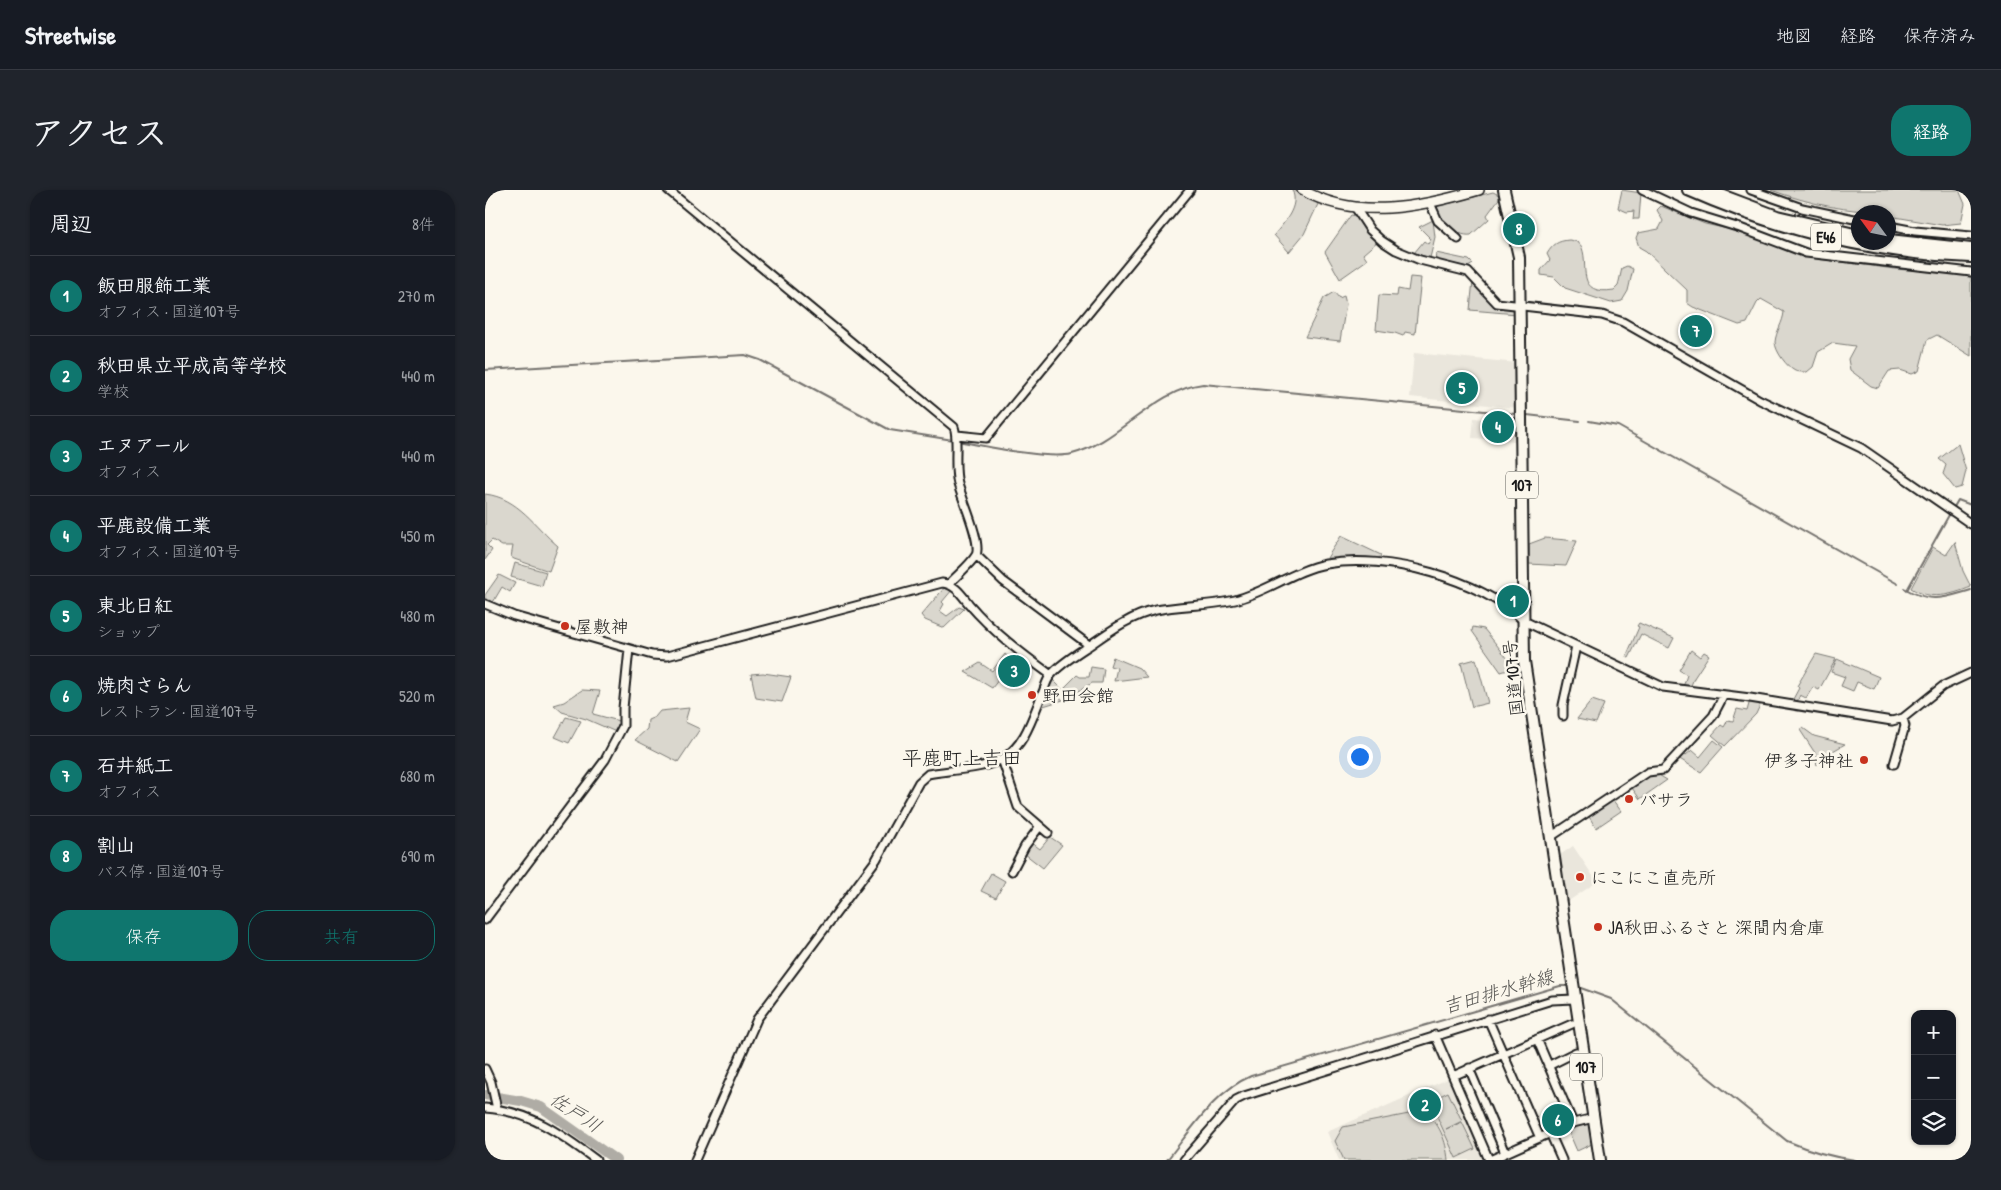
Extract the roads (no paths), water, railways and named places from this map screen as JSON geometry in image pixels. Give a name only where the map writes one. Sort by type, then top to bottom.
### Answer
[{"type":"highway","name":"国道107号","points":[[1504,190],[1519,257],[1525,661],[1573,975],[1574,999],[1600,1160]]},
{"type":"highway","name":"E46","points":[[1688,190],[1727,207],[1820,235],[1871,246],[1971,257]]},
{"type":"highway","name":"E46","points":[[1708,190],[1777,216],[1851,233]]},
{"type":"highway","points":[[1896,241],[1971,249]]},
{"type":"main road","points":[[1302,190],[1329,201],[1355,207],[1382,209],[1430,203],[1475,190]]},
{"type":"street","points":[[667,190],[954,426],[956,439],[954,464],[958,484],[977,542],[976,554],[949,584]]},
{"type":"street","points":[[956,439],[986,438],[1190,190]]},
{"type":"street","points":[[1642,190],[1691,213],[1740,228],[1807,253],[1971,272]]},
{"type":"street","points":[[1751,190],[1802,208],[1851,218]]},
{"type":"street","points":[[1430,203],[1438,221],[1458,239]]},
{"type":"street","points":[[1355,207],[1370,230],[1382,241],[1396,250],[1468,272],[1497,303],[1601,315],[1623,322],[1760,400],[1861,448],[1971,524]]},
{"type":"street","points":[[1896,227],[1971,236]]},
{"type":"street","points":[[976,554],[1003,581],[1089,646]]},
{"type":"street","points":[[695,1160],[757,1019],[875,860],[919,782],[929,774],[1002,759],[1025,736],[1051,675],[1089,646],[1137,616],[1155,610],[1241,598],[1311,568],[1327,564],[1399,565],[1465,585],[1487,595],[1514,612],[1524,621],[1663,687],[1893,721],[1903,718],[1943,686],[1971,673]]},
{"type":"street","points":[[485,604],[514,616],[629,649],[652,654],[681,654],[942,583],[949,584],[992,629],[1051,675]]},
{"type":"street","points":[[1563,716],[1563,705],[1575,646]]},
{"type":"street","points":[[485,920],[605,760],[620,735],[623,726],[629,649]]},
{"type":"street","points":[[1552,836],[1649,772],[1663,770],[1690,738],[1713,716],[1724,695]]},
{"type":"street","points":[[1894,764],[1905,726],[1903,718]]},
{"type":"street","points":[[1002,759],[1018,807],[1048,833]]},
{"type":"street","points":[[1013,871],[1025,846],[1040,826]]},
{"type":"street","points":[[1184,1160],[1237,1100],[1244,1096],[1488,1018],[1552,1000],[1574,999]]},
{"type":"street","points":[[1488,1018],[1540,1138]]},
{"type":"street","points":[[1453,1076],[1572,1024]]},
{"type":"street","points":[[1435,1035],[1489,1160],[1573,1123],[1594,1118]]},
{"type":"street","points":[[1537,1039],[1573,1123]]},
{"type":"street","points":[[1549,1066],[1576,1052]]},
{"type":"street","points":[[1469,1068],[1505,1153]]},
{"type":"street","points":[[485,1069],[491,1082],[497,1106]]},
{"type":"street","points":[[485,1108],[497,1106],[527,1116],[553,1128],[596,1160]]},
{"type":"street","points":[[1550,1133],[1562,1160]]},
{"type":"waterway","points":[[485,370],[745,355],[760,360],[890,430],[953,440]]},
{"type":"waterway","points":[[958,441],[1033,454],[1072,454],[1089,448],[1105,439],[1168,396],[1185,388],[1203,384],[1516,414]]},
{"type":"waterway","points":[[1527,415],[1580,421]]},
{"type":"waterway","points":[[1589,421],[1618,426],[1898,584]]},
{"type":"waterway","points":[[1954,507],[1958,500],[1971,505]]},
{"type":"waterway","points":[[1907,590],[1949,515]]},
{"type":"waterway","points":[[1904,588],[1930,598],[1945,597],[1971,590]]},
{"type":"waterway","name":"吉田排水幹線","points":[[1167,1160],[1215,1101],[1238,1083],[1251,1076],[1560,986],[1569,986]]},
{"type":"waterway","name":"吉田排水幹線","points":[[1578,987],[1611,999],[1787,1141],[1821,1153],[1855,1160]]},
{"type":"waterway","name":"佐戸川","points":[[485,1095],[521,1101],[541,1107],[616,1160]]},
{"type":"place","name":"割山","points":[[1519,229]]},
{"type":"place","name":"石井紙工","points":[[1696,331]]},
{"type":"place","name":"東北日紅","points":[[1462,388]]},
{"type":"place","name":"平鹿設備工業","points":[[1498,427]]},
{"type":"place","name":"飯田服飾工業","points":[[1513,601]]},
{"type":"place","name":"屋敷神","points":[[565,626]]},
{"type":"place","name":"エヌアール","points":[[1014,671]]},
{"type":"place","name":"野田会館","points":[[1032,695]]},
{"type":"place","name":"伊多子神社","points":[[1864,760]]},
{"type":"place","name":"バサラ","points":[[1629,799]]},
{"type":"place","name":"にこにこ直売所","points":[[1580,877]]},
{"type":"place","name":"JA秋田ふるさと 深間内倉庫","points":[[1598,927]]},
{"type":"place","name":"秋田県立平成高等学校","points":[[1425,1105]]},
{"type":"place","name":"焼肉さらん","points":[[1558,1120]]},
{"type":"district","name":"平鹿町上吉田","points":[[962,757]]}]
